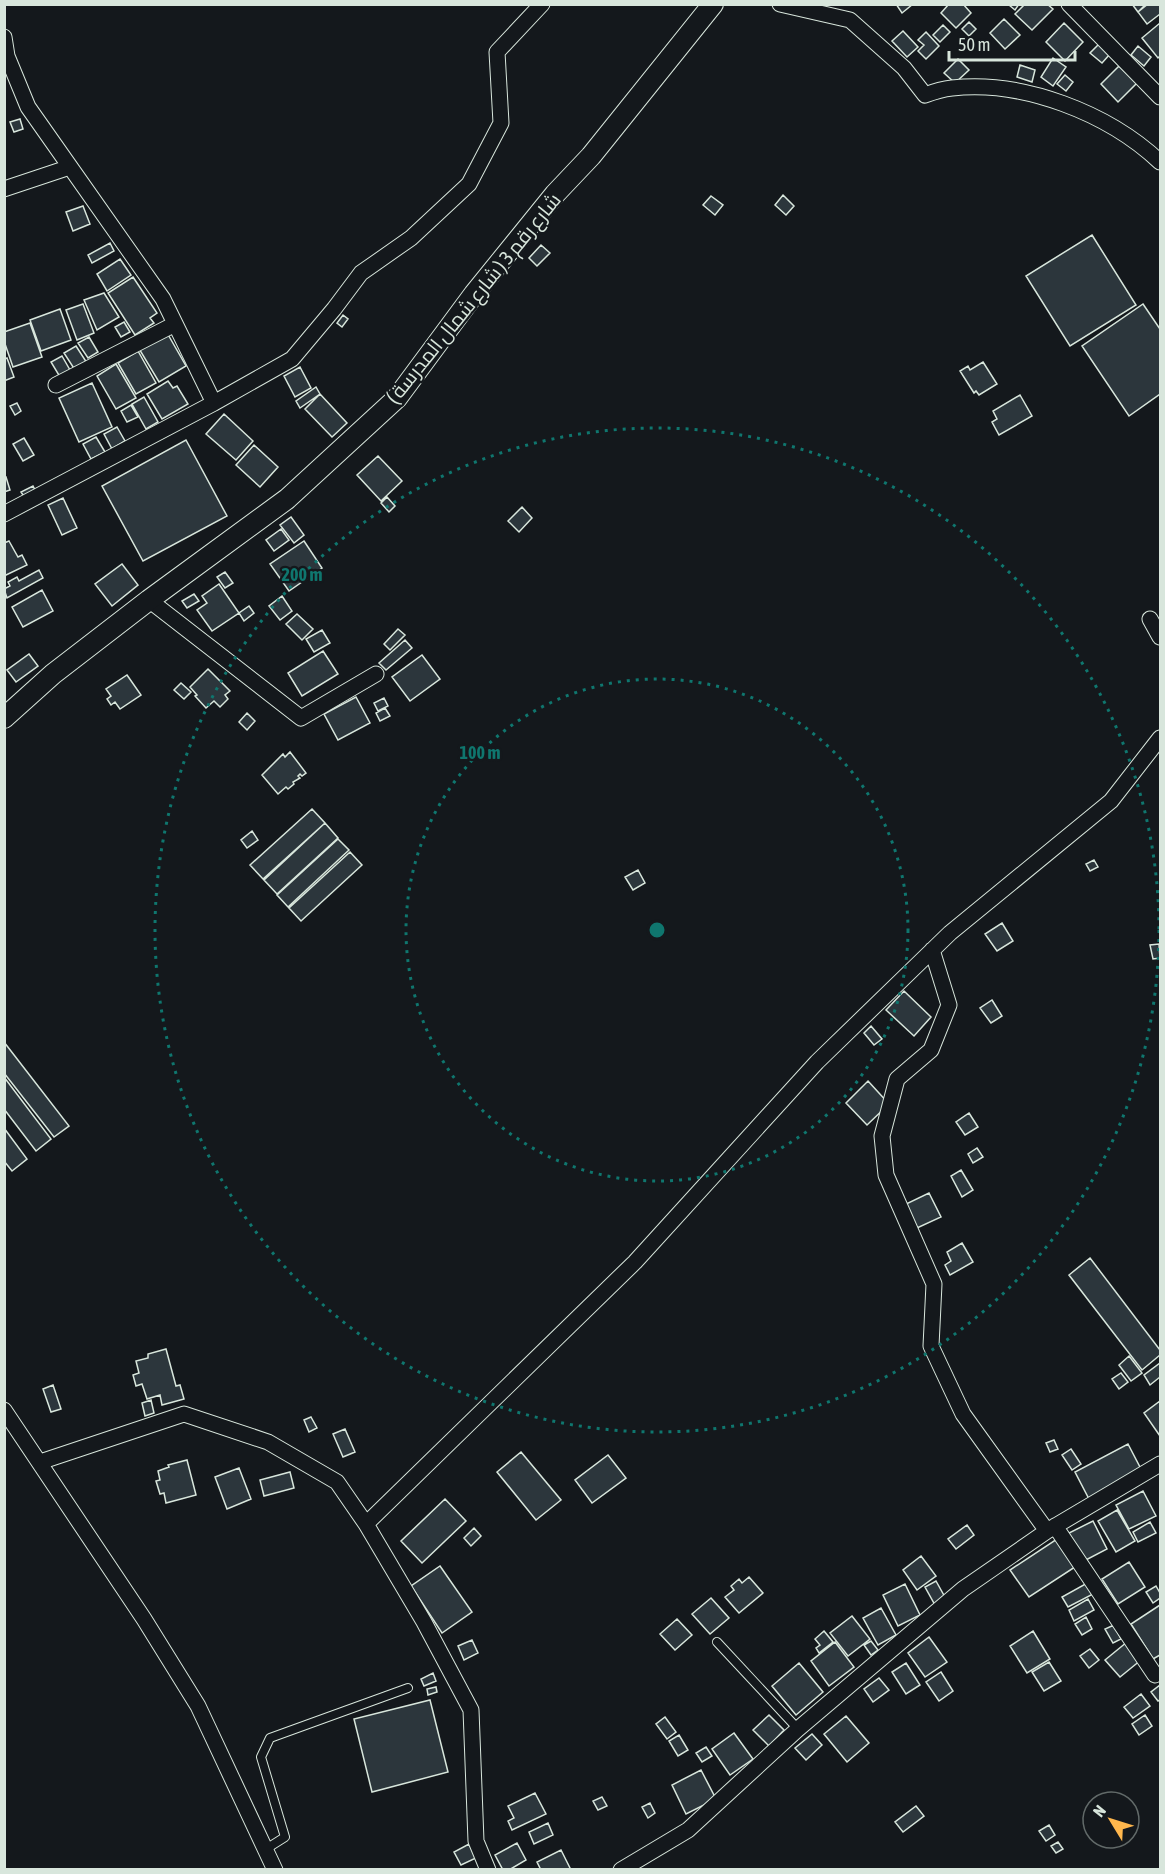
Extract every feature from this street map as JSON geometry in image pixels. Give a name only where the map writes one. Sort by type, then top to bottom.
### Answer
[{"type":"street","points":[[4,514],[292,359],[361,273],[411,238],[469,183],[501,123],[496,52],[542,4]]},
{"type":"street","name":"شارع رقم 3 ( شارع شمال المدرسة )","points":[[4,718],[53,674],[287,499],[397,398],[474,294],[555,194],[591,156],[713,4]]},
{"type":"street","points":[[780,4],[850,20],[904,68],[925,95],[950,88],[988,87],[1032,93],[1071,106],[1124,134],[1161,162]]},
{"type":"street","points":[[1069,4],[1161,98]]},
{"type":"street","points":[[4,37],[7,56],[28,108],[163,298],[214,403]]},
{"type":"street","points":[[4,189],[70,167]]},
{"type":"street","points":[[56,385],[175,324]]},
{"type":"street","points":[[149,600],[301,718],[376,674]]},
{"type":"street","points":[[1150,619],[1161,637]]},
{"type":"street","points":[[366,1524],[635,1262],[817,1062],[950,933],[1111,801],[1161,738]]},
{"type":"street","points":[[932,950],[949,1005],[932,1050],[897,1079],[882,1136],[886,1175],[934,1284],[931,1346],[963,1414],[1051,1529],[1155,1675]]},
{"type":"street","points":[[4,1410],[144,1619],[198,1707],[275,1869]]},
{"type":"street","points":[[40,1462],[184,1414],[268,1442],[337,1482],[366,1524],[424,1622],[471,1710],[476,1841],[488,1869]]},
{"type":"street","points":[[621,1869],[688,1830],[798,1729],[963,1589],[1051,1529],[1161,1464]]},
{"type":"lane","points":[[717,1642],[798,1729]]},
{"type":"lane","points":[[266,1849],[285,1837],[261,1757],[270,1738],[408,1688]]},
{"type":"building","points":[[896,4],[913,4],[902,13]]},
{"type":"building","points":[[949,4],[963,4],[971,13],[956,28],[941,13]]},
{"type":"building","points":[[1010,4],[1019,4],[1015,10],[1009,5]]},
{"type":"building","points":[[1022,4],[1047,4],[1053,9],[1032,30],[1015,14],[1023,6]]},
{"type":"building","points":[[1132,4],[1146,4],[1138,12]]},
{"type":"building","points":[[1148,4],[1160,4],[1160,14],[1147,24],[1138,12]]},
{"type":"building","points":[[1004,19],[1020,35],[1005,49],[990,33]]},
{"type":"building","points":[[969,22],[976,29],[969,36],[962,29]]},
{"type":"building","points":[[1064,23],[1083,42],[1065,61],[1046,42]]},
{"type":"building","points":[[1160,23],[1160,56],[1158,58],[1142,38]]},
{"type":"building","points":[[943,25],[950,32],[940,42],[933,35]]},
{"type":"building","points":[[903,31],[918,47],[907,57],[892,41]]},
{"type":"building","points":[[926,32],[939,46],[926,59],[918,51],[924,45],[918,40]]},
{"type":"building","points":[[1099,44],[1110,54],[1102,63],[1090,53]]},
{"type":"building","points":[[1138,46],[1151,57],[1144,66],[1131,55]]},
{"type":"building","points":[[1053,58],[1066,67],[1053,86],[1041,77]]},
{"type":"building","points":[[958,59],[969,70],[955,83],[944,73]]},
{"type":"building","points":[[1020,65],[1035,70],[1032,82],[1017,77]]},
{"type":"building","points":[[1119,66],[1137,83],[1118,102],[1101,84]]},
{"type":"building","points":[[1065,75],[1073,82],[1066,91],[1057,84]]},
{"type":"building","points":[[20,119],[23,129],[14,132],[10,122]]},
{"type":"building","points":[[783,195],[794,206],[786,215],[775,205]]},
{"type":"building","points":[[711,196],[723,205],[715,215],[703,205]]},
{"type":"building","points":[[83,206],[90,224],[73,231],[66,212]]},
{"type":"building","points":[[1092,235],[1136,305],[1070,346],[1026,276]]},
{"type":"building","points":[[110,243],[114,251],[92,263],[88,255]]},
{"type":"building","points":[[541,245],[550,253],[537,266],[529,258]]},
{"type":"building","points":[[120,259],[131,275],[107,291],[97,274]]},
{"type":"building","points":[[133,277],[157,313],[150,318],[154,323],[135,335],[108,293]]},
{"type":"building","points":[[104,293],[119,317],[97,330],[84,300]]},
{"type":"building","points":[[83,304],[94,333],[77,340],[66,310]]},
{"type":"building","points":[[1143,304],[1160,329],[1160,394],[1129,416],[1082,346]]},
{"type":"building","points":[[60,309],[71,340],[41,351],[30,320]]},
{"type":"building","points":[[343,315],[348,319],[342,327],[337,323]]},
{"type":"building","points":[[124,322],[130,332],[121,337],[115,327]]},
{"type":"building","points":[[30,323],[42,357],[13,367],[4,341],[4,332]]},
{"type":"building","points":[[166,331],[186,366],[159,382],[138,347]]},
{"type":"building","points":[[89,337],[98,352],[88,358],[78,343]]},
{"type":"building","points":[[76,346],[87,363],[75,370],[64,353]]},
{"type":"building","points":[[138,351],[156,383],[136,394],[118,363]]},
{"type":"building","points":[[62,356],[70,370],[60,377],[51,362]]},
{"type":"building","points":[[7,358],[14,377],[4,381],[4,359]]},
{"type":"building","points":[[983,362],[997,384],[979,395],[976,391],[974,393],[960,371],[968,366],[970,370]]},
{"type":"building","points":[[116,364],[136,398],[116,409],[97,376]]},
{"type":"building","points":[[300,367],[311,388],[295,397],[284,376]]},
{"type":"building","points":[[168,381],[173,388],[177,386],[188,404],[162,419],[147,394]]},
{"type":"building","points":[[92,383],[112,427],[79,442],[59,398]]},
{"type":"building","points":[[316,387],[320,394],[300,408],[296,401]]},
{"type":"building","points":[[320,394],[347,423],[332,437],[305,409]]},
{"type":"building","points":[[1020,395],[1032,416],[999,435],[992,422],[997,419],[993,411]]},
{"type":"building","points":[[144,397],[158,422],[146,429],[132,404]]},
{"type":"building","points":[[17,403],[21,411],[15,415],[10,406]]},
{"type":"building","points":[[131,405],[138,417],[127,422],[121,411]]},
{"type":"building","points":[[224,414],[253,441],[236,460],[206,434]]},
{"type":"building","points":[[117,427],[125,441],[112,449],[104,434]]},
{"type":"building","points":[[96,437],[105,452],[91,459],[83,444]]},
{"type":"building","points":[[24,438],[34,455],[23,461],[13,444]]},
{"type":"building","points":[[186,440],[227,516],[143,561],[102,486]]},
{"type":"building","points":[[254,445],[278,467],[260,487],[236,465]]},
{"type":"building","points":[[378,456],[402,481],[381,501],[357,475]]},
{"type":"building","points":[[6,477],[10,490],[4,492],[4,478]]},
{"type":"building","points":[[33,486],[36,492],[25,498],[21,492]]},
{"type":"building","points":[[387,497],[395,506],[389,512],[381,503]]},
{"type":"building","points":[[63,498],[77,528],[62,535],[48,505]]},
{"type":"building","points":[[522,507],[532,518],[519,532],[508,521]]},
{"type":"building","points":[[291,517],[304,535],[294,543],[280,525]]},
{"type":"building","points":[[281,529],[289,540],[274,551],[266,540]]},
{"type":"building","points":[[9,541],[18,557],[22,555],[27,565],[4,576],[4,543]]},
{"type":"building","points":[[304,541],[322,568],[289,591],[270,564]]},
{"type":"building","points":[[122,564],[138,585],[112,606],[95,584]]},
{"type":"building","points":[[39,570],[43,578],[7,598],[4,589],[10,586],[8,582],[17,577],[19,581]]},
{"type":"building","points":[[225,572],[233,583],[225,588],[217,577]]},
{"type":"building","points":[[219,584],[239,613],[212,631],[197,610],[207,603],[202,596]]},
{"type":"building","points":[[42,590],[53,611],[23,627],[12,607]]},
{"type":"building","points":[[194,594],[199,601],[187,608],[182,601]]},
{"type":"building","points":[[282,596],[292,611],[280,620],[269,606]]},
{"type":"building","points":[[249,606],[254,613],[244,621],[239,613]]},
{"type":"building","points":[[297,614],[313,629],[302,640],[286,624]]},
{"type":"building","points":[[398,629],[405,635],[390,650],[384,644]]},
{"type":"building","points":[[322,630],[330,643],[314,652],[306,639]]},
{"type":"building","points":[[405,640],[412,648],[386,670],[379,663]]},
{"type":"building","points":[[323,651],[338,674],[302,696],[288,673]]},
{"type":"building","points":[[29,654],[38,666],[16,682],[7,670]]},
{"type":"building","points":[[422,655],[440,679],[410,701],[392,677]]},
{"type":"building","points":[[208,669],[230,691],[225,695],[228,699],[220,707],[214,701],[206,708],[190,687]]},
{"type":"building","points":[[127,675],[141,695],[120,709],[115,702],[111,705],[107,699],[111,696],[106,689]]},
{"type":"building","points":[[181,683],[191,692],[184,699],[174,690]]},
{"type":"building","points":[[356,697],[370,723],[338,740],[324,714]]},
{"type":"building","points":[[384,698],[388,706],[378,711],[374,703]]},
{"type":"building","points":[[385,708],[390,716],[380,721],[376,713]]},
{"type":"building","points":[[247,713],[255,721],[247,730],[239,722]]},
{"type":"building","points":[[290,752],[306,773],[302,776],[300,774],[298,776],[300,778],[293,782],[294,784],[278,794],[262,775],[283,754],[285,757]]},
{"type":"building","points":[[312,809],[325,823],[263,879],[250,865]]},
{"type":"building","points":[[325,823],[338,838],[277,894],[264,880]]},
{"type":"building","points":[[252,831],[258,840],[247,848],[241,840]]},
{"type":"building","points":[[338,839],[349,850],[288,907],[277,895]]},
{"type":"building","points":[[350,852],[362,865],[301,921],[289,908]]},
{"type":"building","points":[[1094,860],[1098,867],[1090,871],[1086,864]]},
{"type":"building","points":[[638,870],[645,883],[633,890],[625,877]]},
{"type":"building","points":[[1002,923],[1013,941],[997,951],[985,934]]},
{"type":"building","points":[[1159,944],[1160,958],[1153,959],[1150,945]]},
{"type":"building","points":[[904,991],[931,1017],[914,1036],[886,1010]]},
{"type":"building","points":[[992,1000],[1002,1016],[991,1023],[980,1008]]},
{"type":"building","points":[[871,1026],[882,1039],[874,1045],[864,1033]]},
{"type":"building","points":[[4,1042],[69,1126],[54,1137],[4,1073]]},
{"type":"building","points":[[4,1077],[51,1139],[36,1151],[4,1109]]},
{"type":"building","points":[[868,1081],[889,1104],[867,1125],[846,1103]]},
{"type":"building","points":[[969,1113],[978,1127],[965,1135],[956,1122]]},
{"type":"building","points":[[4,1128],[27,1159],[12,1171],[4,1161]]},
{"type":"building","points":[[977,1148],[983,1157],[973,1163],[968,1154]]},
{"type":"building","points":[[961,1170],[973,1190],[962,1197],[951,1176]]},
{"type":"building","points":[[929,1193],[941,1217],[917,1228],[906,1204]]},
{"type":"building","points":[[962,1243],[973,1262],[950,1275],[945,1265],[951,1261],[947,1252]]},
{"type":"building","points":[[1090,1258],[1160,1350],[1160,1355],[1142,1370],[1069,1275]]},
{"type":"building","points":[[166,1349],[176,1386],[180,1385],[184,1399],[162,1405],[160,1395],[147,1399],[142,1384],[136,1386],[133,1375],[139,1373],[136,1361],[148,1358],[148,1354]]},
{"type":"building","points":[[1129,1356],[1142,1373],[1131,1381],[1119,1365]]},
{"type":"building","points":[[1160,1363],[1160,1377],[1150,1385],[1144,1375]]},
{"type":"building","points":[[1121,1373],[1128,1382],[1119,1389],[1112,1379]]},
{"type":"building","points":[[53,1385],[61,1409],[51,1412],[43,1389]]},
{"type":"building","points":[[151,1400],[154,1413],[145,1416],[142,1403]]},
{"type":"building","points":[[1160,1401],[1160,1436],[1144,1413]]},
{"type":"building","points":[[311,1417],[317,1428],[309,1432],[304,1420]]},
{"type":"building","points":[[345,1429],[355,1452],[343,1457],[333,1434]]},
{"type":"building","points":[[1054,1440],[1058,1449],[1050,1452],[1046,1443]]},
{"type":"building","points":[[1128,1444],[1142,1471],[1089,1499],[1075,1472]]},
{"type":"building","points":[[1071,1449],[1081,1464],[1072,1470],[1062,1455]]},
{"type":"building","points":[[521,1452],[561,1500],[536,1520],[497,1472]]},
{"type":"building","points":[[608,1455],[626,1478],[592,1503],[575,1480]]},
{"type":"building","points":[[187,1460],[196,1495],[166,1503],[164,1493],[160,1494],[156,1481],[160,1480],[158,1471],[169,1467],[168,1465]]},
{"type":"building","points":[[239,1468],[251,1499],[227,1509],[215,1477]]},
{"type":"building","points":[[290,1472],[294,1488],[264,1496],[260,1480]]},
{"type":"building","points":[[1143,1491],[1156,1516],[1129,1529],[1116,1505]]},
{"type":"building","points":[[445,1499],[466,1521],[422,1563],[401,1541]]},
{"type":"building","points":[[1117,1510],[1135,1541],[1116,1552],[1098,1521]]},
{"type":"building","points":[[1093,1521],[1107,1549],[1084,1561],[1067,1534]]},
{"type":"building","points":[[1150,1522],[1156,1533],[1138,1542],[1133,1532]]},
{"type":"building","points":[[967,1525],[974,1535],[956,1549],[948,1539]]},
{"type":"building","points":[[474,1528],[481,1536],[471,1546],[464,1538]]},
{"type":"building","points":[[1057,1539],[1075,1567],[1029,1597],[1010,1570]]},
{"type":"building","points":[[921,1556],[936,1576],[917,1590],[903,1570]]},
{"type":"building","points":[[1129,1562],[1145,1587],[1118,1604],[1102,1579]]},
{"type":"building","points":[[440,1566],[472,1612],[442,1633],[411,1586]]},
{"type":"building","points":[[749,1577],[763,1593],[739,1613],[725,1597],[734,1590],[731,1586],[739,1579],[742,1583]]},
{"type":"building","points":[[936,1581],[946,1599],[935,1605],[925,1587]]},
{"type":"building","points":[[1089,1582],[1095,1593],[1068,1607],[1062,1597]]},
{"type":"building","points":[[905,1584],[920,1615],[898,1626],[883,1595]]},
{"type":"building","points":[[1156,1586],[1160,1598],[1153,1603],[1146,1592]]},
{"type":"building","points":[[711,1598],[729,1618],[710,1634],[692,1614]]},
{"type":"building","points":[[1088,1599],[1094,1610],[1074,1621],[1069,1610]]},
{"type":"building","points":[[1160,1605],[1160,1655],[1153,1659],[1131,1624]]},
{"type":"building","points":[[881,1608],[896,1635],[878,1645],[863,1618]]},
{"type":"building","points":[[852,1616],[870,1639],[848,1656],[830,1633]]},
{"type":"building","points":[[1086,1617],[1092,1629],[1082,1635],[1075,1624]]},
{"type":"building","points":[[677,1619],[692,1635],[675,1650],[660,1634]]},
{"type":"building","points":[[1114,1625],[1121,1639],[1113,1643],[1105,1629]]},
{"type":"building","points":[[824,1631],[833,1642],[819,1653],[816,1648],[820,1645],[815,1639]]},
{"type":"building","points":[[1033,1631],[1050,1659],[1027,1673],[1010,1646]]},
{"type":"building","points":[[929,1637],[947,1662],[925,1677],[908,1653]]},
{"type":"building","points":[[472,1640],[478,1653],[464,1660],[458,1646]]},
{"type":"building","points":[[871,1641],[878,1650],[871,1655],[864,1645]]},
{"type":"building","points":[[835,1642],[854,1667],[829,1686],[811,1661]]},
{"type":"building","points":[[1127,1642],[1141,1660],[1120,1677],[1105,1660]]},
{"type":"building","points":[[1090,1649],[1099,1660],[1089,1668],[1080,1656]]},
{"type":"building","points":[[1049,1662],[1061,1681],[1044,1691],[1032,1672]]},
{"type":"building","points":[[799,1663],[823,1692],[796,1715],[772,1686]]},
{"type":"building","points":[[906,1663],[920,1685],[906,1694],[892,1672]]},
{"type":"building","points":[[941,1672],[953,1691],[939,1701],[926,1682]]},
{"type":"building","points":[[433,1673],[436,1681],[424,1686],[421,1679]]},
{"type":"building","points":[[879,1678],[889,1690],[873,1702],[864,1689]]},
{"type":"building","points":[[1160,1685],[1160,1700],[1158,1701],[1151,1692]]},
{"type":"building","points":[[436,1687],[437,1692],[428,1695],[427,1689]]},
{"type":"building","points":[[1141,1694],[1150,1706],[1133,1718],[1124,1707]]},
{"type":"building","points":[[430,1700],[448,1772],[372,1792],[354,1719]]},
{"type":"building","points":[[769,1715],[784,1730],[769,1746],[753,1730]]},
{"type":"building","points":[[1145,1715],[1152,1726],[1139,1735],[1132,1724]]},
{"type":"building","points":[[846,1716],[869,1743],[847,1762],[824,1734]]},
{"type":"building","points":[[665,1717],[676,1732],[667,1739],[656,1724]]},
{"type":"building","points":[[734,1733],[753,1759],[730,1775],[712,1749]]},
{"type":"building","points":[[812,1734],[822,1745],[806,1760],[795,1748]]},
{"type":"building","points":[[679,1735],[688,1750],[678,1756],[669,1741]]},
{"type":"building","points":[[706,1747],[712,1756],[702,1762],[696,1753]]},
{"type":"building","points":[[701,1770],[716,1799],[686,1814],[672,1785]]},
{"type":"building","points":[[535,1793],[546,1814],[512,1830],[508,1821],[514,1818],[508,1806]]},
{"type":"building","points":[[602,1797],[607,1806],[598,1810],[593,1801]]},
{"type":"building","points":[[650,1803],[655,1813],[648,1818],[642,1807]]},
{"type":"building","points":[[916,1806],[924,1816],[903,1832],[895,1822]]},
{"type":"building","points":[[548,1823],[553,1835],[534,1844],[529,1832]]},
{"type":"building","points":[[1049,1825],[1055,1835],[1046,1841],[1039,1831]]},
{"type":"building","points":[[1058,1842],[1063,1849],[1056,1853],[1051,1846]]},
{"type":"building","points":[[517,1843],[526,1860],[509,1870],[503,1870],[495,1855]]},
{"type":"building","points":[[469,1844],[476,1858],[461,1865],[454,1852]]},
{"type":"building","points":[[561,1850],[571,1870],[541,1870],[537,1862]]}]
